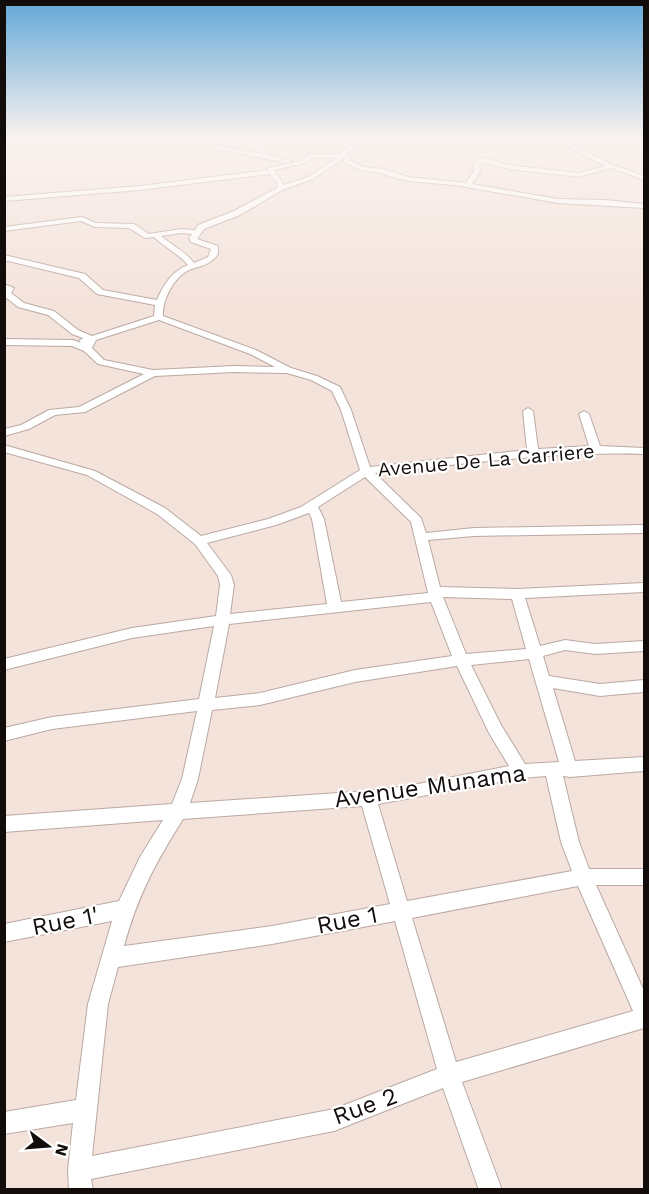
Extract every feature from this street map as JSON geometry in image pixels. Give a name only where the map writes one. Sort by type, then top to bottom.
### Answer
[{"type":"street","points":[[4,199],[57,195]]},
{"type":"street","points":[[159,317],[160,303],[178,275],[209,261],[216,250],[212,246],[194,240],[196,232],[201,227],[237,213],[270,195]]},
{"type":"street","points":[[519,195],[558,201],[640,206],[645,200]]},
{"type":"street","points":[[4,229],[82,219],[95,225],[131,226],[141,234],[157,237],[182,231],[196,232]]},
{"type":"street","points":[[157,237],[169,247],[183,254],[193,267]]},
{"type":"street","points":[[4,257],[82,276],[100,292],[160,303]]},
{"type":"street","points":[[4,286],[10,288],[6,293],[21,305],[51,313],[75,332],[93,339]]},
{"type":"street","points":[[4,342],[73,343],[93,339],[159,317],[253,352],[288,370],[314,378],[336,389],[346,410],[366,471],[417,520],[436,594],[461,660],[495,729],[521,771]]},
{"type":"street","points":[[87,349],[93,339]]},
{"type":"street","points":[[73,343],[87,349],[101,362],[153,373],[234,369],[288,370]]},
{"type":"street","points":[[4,434],[26,427],[53,412],[81,410],[153,373]]},
{"type":"street","points":[[528,411],[533,453]]},
{"type":"street","points":[[584,414],[595,449]]},
{"type":"street","points":[[4,448],[95,474],[162,511],[200,541],[224,575],[227,585],[223,620],[190,779],[179,810],[146,863],[125,909],[98,1004],[84,1110],[80,1180]]},
{"type":"street","name":"Avenue De La Carriere","points":[[200,541],[272,522],[312,507],[366,471],[533,453],[595,449],[645,451]]},
{"type":"street","points":[[312,507],[318,519],[335,609]]},
{"type":"street","points":[[422,537],[474,532],[645,529]]},
{"type":"street","points":[[4,665],[132,633],[223,620],[335,609],[436,594],[517,594],[645,587]]},
{"type":"street","points":[[517,594],[543,681],[562,770],[570,842],[583,876],[639,989],[645,1013]]},
{"type":"street","points":[[4,735],[52,723],[207,703],[260,699],[355,676],[461,660],[519,656],[571,644],[595,649],[645,646]]},
{"type":"street","points":[[543,681],[600,690],[645,686]]},
{"type":"street","name":"Avenue Munama","points":[[4,824],[368,798],[413,792],[521,771],[645,764]]},
{"type":"street","points":[[368,798],[449,1075],[491,1190]]},
{"type":"street","name":"Rue 1","points":[[110,958],[272,935],[504,893],[583,876],[645,877]]},
{"type":"street","name":"Rue 1'","points":[[4,933],[125,909]]},
{"type":"street","name":"Rue 2","points":[[80,1180],[334,1120],[449,1075],[645,1018]]},
{"type":"street","points":[[4,1123],[84,1110]]}]
